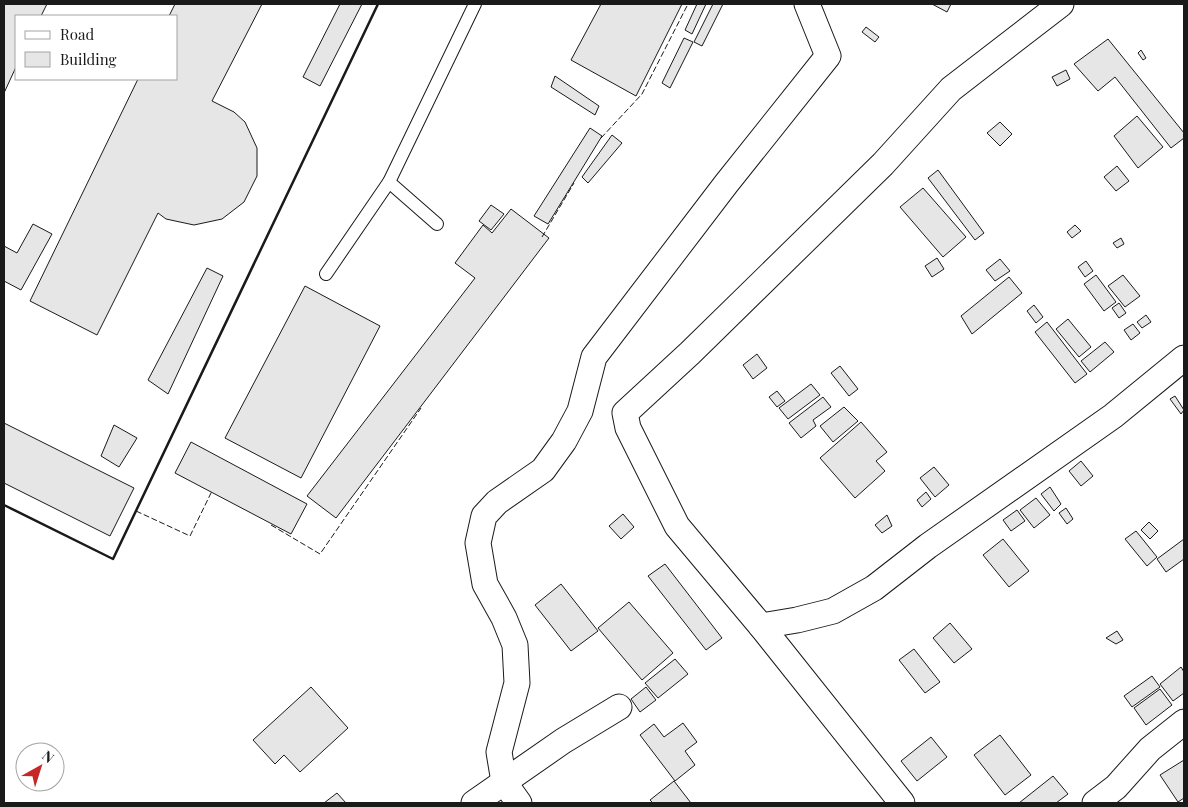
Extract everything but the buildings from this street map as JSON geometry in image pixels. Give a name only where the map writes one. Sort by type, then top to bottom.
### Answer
[{"type":"street","points":[[519,803],[504,782],[499,752],[517,683],[515,645],[504,618],[485,584],[478,543],[484,516],[498,502],[543,470],[564,441],[580,411],[594,357],[726,184],[828,56],[807,4]]},
{"type":"street","points":[[902,803],[761,626],[677,526],[628,428],[625,413],[690,353],[883,164],[951,90],[1061,4]]},
{"type":"street","points":[[761,626],[797,620],[833,610],[874,588],[928,546],[1113,416],[1184,358]]},
{"type":"street","points":[[474,803],[562,741],[619,707]]},
{"type":"street","points":[[1095,803],[1116,787],[1150,748],[1184,722]]},
{"type":"lane","points":[[326,274],[389,182],[474,4]]},
{"type":"lane","points":[[389,182],[438,224]]},
{"type":"fence","points":[[601,138],[642,94],[688,4]]},
{"type":"fence","points":[[542,237],[574,183]]},
{"type":"fence","points":[[271,525],[320,554],[421,408]]},
{"type":"fence","points":[[136,511],[190,536],[212,491]]},
{"type":"wall","points":[[4,505],[113,559],[378,4]]}]
